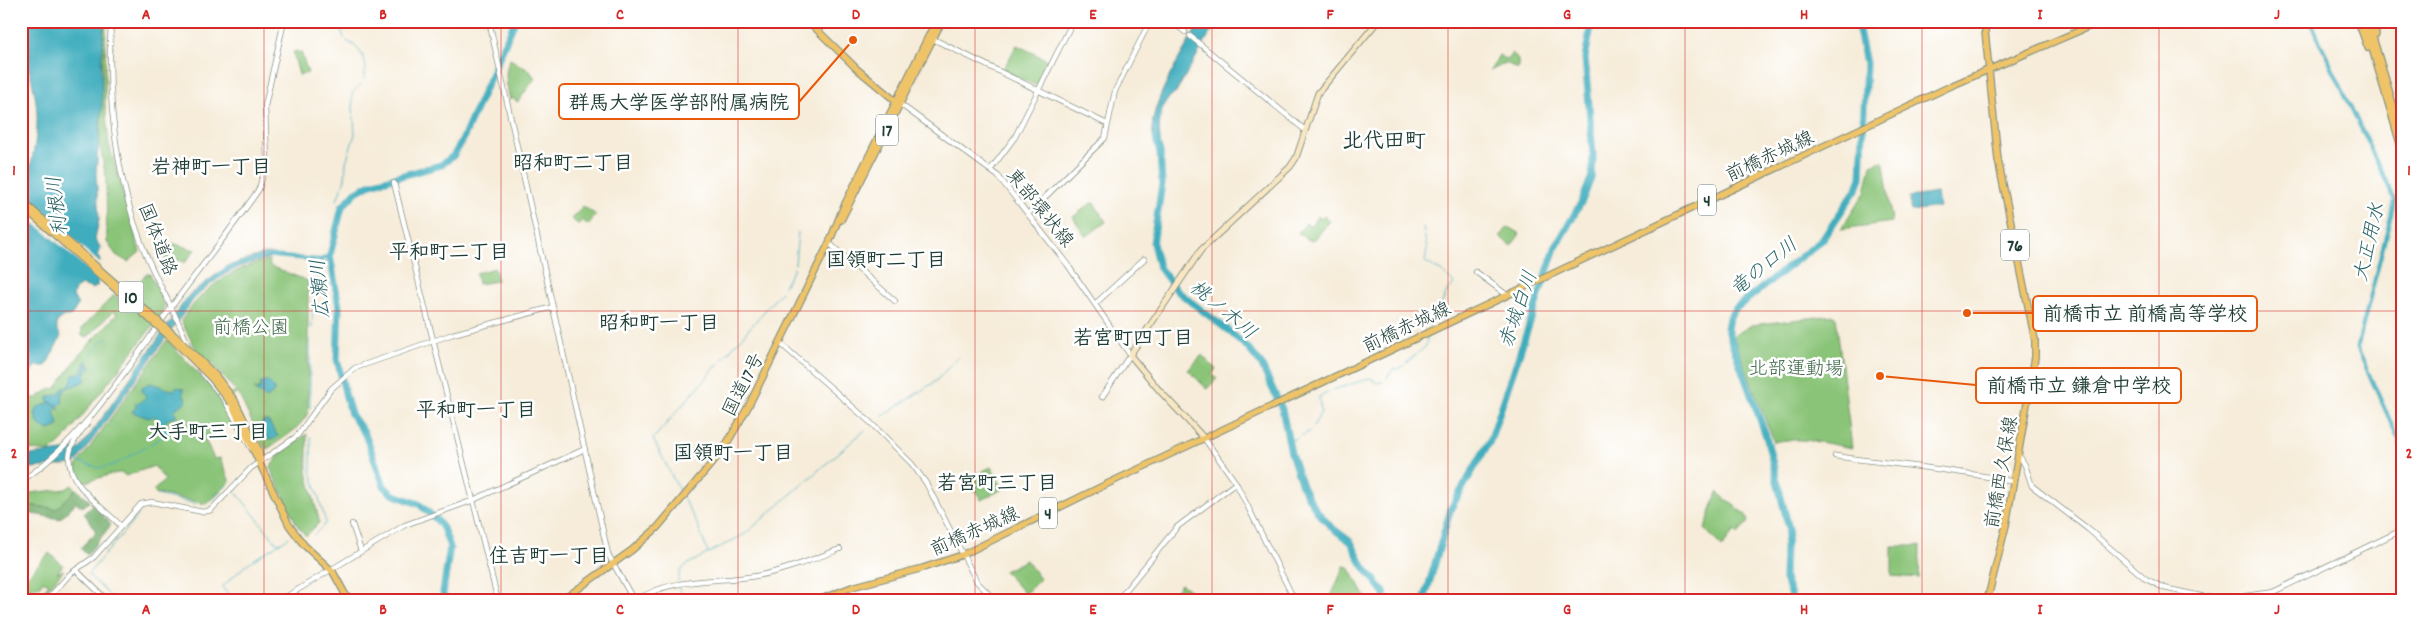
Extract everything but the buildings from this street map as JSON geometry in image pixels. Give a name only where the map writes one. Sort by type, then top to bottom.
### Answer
[{"type":"main road","points":[[808,21],[857,69],[898,103]]},
{"type":"main road","name":"国道17号","points":[[931,38],[936,21]]},
{"type":"main road","name":"国道17号","points":[[561,601],[657,528],[723,450],[742,418],[780,343],[831,240],[843,208],[931,38],[942,21]]},
{"type":"main road","points":[[1204,438],[1130,356],[1201,250],[1290,167],[1296,158],[1318,93],[1378,21]]},
{"type":"main road","name":"前橋西久保線","points":[[1984,21],[1998,160],[2034,340],[2035,357],[2002,547],[1987,601]]},
{"type":"main road","name":"4","points":[[1990,69],[2102,21]]},
{"type":"main road","points":[[2358,21],[2386,85]]},
{"type":"main road","points":[[2364,21],[2402,134]]},
{"type":"main road","points":[[2368,21],[2402,150]]},
{"type":"main road","points":[[2373,21],[2386,85]]},
{"type":"main road","name":"前橋赤城線","points":[[816,601],[852,587],[923,568],[962,555],[1538,280],[1990,69]]},
{"type":"main road","name":"10","points":[[21,200],[174,335],[215,376],[233,402],[259,452],[260,462]]},
{"type":"main road","name":"10","points":[[21,205],[171,338],[233,402],[252,449],[292,529],[304,545],[331,569],[349,601]]},
{"type":"street","name":"国体道路","points":[[111,21],[110,110],[120,175],[140,242],[179,324],[193,360],[224,399],[244,439],[252,449]]},
{"type":"street","points":[[23,480],[68,442],[118,380],[259,189],[267,161],[265,106],[284,21]]},
{"type":"street","points":[[490,21],[552,308],[608,554],[634,601],[654,589],[687,582],[757,576],[840,549]]},
{"type":"street","points":[[990,169],[1013,140],[1074,21]]},
{"type":"street","points":[[1028,214],[1105,138],[1115,91],[1150,21]]},
{"type":"street","points":[[1171,21],[1185,32]]},
{"type":"street","points":[[1190,36],[1305,130]]},
{"type":"street","points":[[931,38],[1038,92],[1108,124]]},
{"type":"street","name":"東部環状線","points":[[898,103],[990,169],[1028,214],[1095,304],[1130,356]]},
{"type":"street","points":[[394,183],[471,501],[498,601]]},
{"type":"street","points":[[831,240],[895,300]]},
{"type":"street","points":[[1095,304],[1144,258]]},
{"type":"street","points":[[1476,272],[1507,295]]},
{"type":"street","points":[[46,601],[67,577],[94,557],[120,525],[145,502],[209,511],[260,462],[284,446],[300,432],[337,383],[346,375],[370,362],[432,341],[552,308]]},
{"type":"street","points":[[780,343],[871,422],[912,464],[926,483],[977,582],[996,601]]},
{"type":"street","points":[[1102,397],[1130,356]]},
{"type":"street","points":[[70,449],[92,412]]},
{"type":"street","points":[[1204,438],[1236,483],[1295,601]]},
{"type":"street","points":[[68,442],[71,471],[78,483],[120,525]]},
{"type":"street","points":[[279,601],[405,525],[428,515],[471,501],[585,449]]},
{"type":"street","points":[[2018,454],[2025,465],[2032,486],[2153,583],[2164,588],[2210,598],[2258,596],[2286,586],[2402,530]]},
{"type":"street","points":[[1835,456],[1884,464],[1971,472],[2014,482]]},
{"type":"street","points":[[1117,601],[1178,526],[1236,483]]},
{"type":"street","points":[[352,524],[361,551]]},
{"type":"street","points":[[76,570],[108,601]]},
{"type":"street","points":[[2258,596],[2262,601]]},
{"type":"green space","points":[[104,21],[106,21],[105,104],[109,144],[140,252],[128,262],[116,255],[107,242],[106,179],[100,145]]},
{"type":"green space","points":[[1017,45],[1049,61],[1038,86],[1004,72],[1003,69]]},
{"type":"green space","points":[[297,51],[298,53],[301,52],[308,73],[299,75],[293,52]]},
{"type":"green space","points":[[1512,53],[1518,60],[1518,69],[1506,63],[1490,71],[1499,55],[1507,60]]},
{"type":"green space","points":[[510,59],[530,71],[535,78],[518,102],[512,98],[510,100],[506,79]]},
{"type":"green space","points":[[1882,161],[1884,163],[1892,222],[1841,229],[1865,192],[1871,165]]},
{"type":"green space","points":[[1091,203],[1094,203],[1106,222],[1085,236],[1073,217]]},
{"type":"green space","points":[[583,206],[596,215],[588,225],[582,220],[578,225],[572,219]]},
{"type":"green space","points":[[1318,216],[1321,219],[1324,216],[1330,221],[1315,239],[1311,241],[1298,233],[1306,223],[1310,226]]},
{"type":"green space","points":[[1508,227],[1520,234],[1511,246],[1500,237]]},
{"type":"green space","points":[[159,239],[195,250],[185,263],[179,260],[168,263],[159,247]]},
{"type":"green space","name":"前橋公園","points":[[269,260],[270,266],[308,281],[308,414],[304,420],[289,434],[267,449],[264,447],[238,393],[223,403],[233,422],[204,437],[214,459],[220,458],[230,482],[206,504],[155,493],[153,491],[165,480],[154,466],[126,476],[119,473],[84,482],[76,472],[77,465],[167,340],[222,399],[236,391],[212,365],[199,355],[181,321],[198,299],[230,274],[242,268]]},
{"type":"green space","points":[[495,268],[497,281],[478,284],[476,273]]},
{"type":"green space","name":"前橋公園","points":[[146,274],[150,274],[164,300],[163,313],[64,439],[50,452],[23,449],[21,421],[33,396],[35,399],[51,388],[55,389],[81,353],[117,314],[113,311],[87,338],[82,336],[82,328],[114,295],[122,302]]},
{"type":"green space","name":"北部運動場","points":[[1834,315],[1836,317],[1852,448],[1803,440],[1774,442],[1733,336],[1752,325]]},
{"type":"green space","points":[[1202,355],[1216,369],[1212,374],[1217,379],[1207,389],[1188,370]]},
{"type":"green space","points":[[307,434],[307,472],[319,523],[306,536],[297,525],[270,468],[279,455]]},
{"type":"green space","points":[[991,467],[1003,489],[981,500],[968,478]]},
{"type":"green space","points":[[72,485],[75,488],[74,492],[56,509],[21,504],[21,494],[66,489]]},
{"type":"green space","points":[[75,488],[90,501],[83,507],[76,503],[60,519],[21,512],[21,504],[56,509]]},
{"type":"green space","points":[[1717,492],[1746,515],[1748,522],[1738,534],[1735,531],[1722,547],[1705,529]]},
{"type":"green space","points":[[93,504],[111,525],[87,555],[80,548],[96,532],[84,513]]},
{"type":"green space","points":[[1892,546],[1920,546],[1919,578],[1892,576]]},
{"type":"green space","points":[[49,553],[63,565],[57,573],[64,570],[37,601],[34,601],[49,584],[42,581],[40,586],[23,591],[25,601],[21,598],[21,583]]},
{"type":"green space","points":[[1026,560],[1040,579],[1025,594],[1004,571]]},
{"type":"green space","points":[[1344,566],[1349,567],[1368,601],[1329,601]]},
{"type":"green space","points":[[1181,584],[1201,598],[1201,600],[1168,601]]},
{"type":"water","name":"利根川","points":[[21,21],[104,21],[101,69],[102,106],[96,173],[99,220],[95,239],[101,248],[97,255],[100,260],[97,286],[93,289],[82,285],[75,289],[73,296],[78,305],[71,316],[64,316],[57,322],[57,329],[61,336],[46,366],[35,366],[29,375],[31,387],[21,405],[21,180],[29,169],[32,160],[37,121],[36,102],[23,45]]},
{"type":"water","points":[[1201,21],[1217,21],[1176,92],[1169,97],[1162,111],[1159,128],[1162,152],[1154,139],[1152,127],[1155,112],[1168,79]]},
{"type":"water","points":[[1937,193],[1939,207],[1911,211],[1909,197]]},
{"type":"water","points":[[263,254],[275,254],[274,256],[246,264],[231,271],[214,282],[193,300],[75,464],[21,469],[21,456],[80,449],[189,295],[228,266]]},
{"type":"water","points":[[86,360],[91,367],[87,372],[85,368],[89,366],[86,364],[83,372],[86,372],[85,381],[65,389],[62,397],[63,402],[59,406],[48,401],[48,397],[59,394],[63,388],[70,385],[73,375],[81,372]]},
{"type":"water","points":[[266,380],[274,387],[274,392],[266,399],[254,389],[259,390],[261,383]]},
{"type":"water","points":[[150,383],[174,390],[177,387],[184,389],[183,394],[187,401],[174,410],[177,416],[166,420],[165,427],[169,432],[167,436],[161,430],[156,416],[148,418],[132,412],[136,407],[135,402],[138,404],[146,397],[142,387]]},
{"type":"water","points":[[48,402],[56,405],[60,410],[56,408],[54,411],[59,426],[49,430],[39,425],[35,415],[38,407]]},
{"type":"water","points":[[263,421],[268,421],[278,436],[273,440],[266,438],[262,425]]},
{"type":"pier","points":[[21,194],[102,265],[100,280],[21,211]]},
{"type":"waterway","points":[[338,21],[344,38]]},
{"type":"waterway","name":"広瀬川","points":[[444,601],[443,592],[450,547],[443,528],[419,504],[392,494],[384,486],[365,434],[351,414],[337,359],[339,307],[330,255],[342,207],[356,192],[371,184],[441,165],[453,156],[461,143],[515,21]]},
{"type":"waterway","name":"赤城白川","points":[[1424,601],[1451,508],[1490,441],[1555,248],[1582,201],[1592,176],[1593,155],[1585,58],[1592,21]]},
{"type":"waterway","name":"竜の口川","points":[[1793,601],[1784,576],[1785,548],[1789,529],[1766,436],[1727,329],[1729,318],[1735,309],[1822,240],[1857,188],[1861,178],[1866,63],[1857,21]]},
{"type":"waterway","name":"大正用水","points":[[2310,21],[2395,200],[2358,345],[2359,352],[2402,447]]},
{"type":"waterway","points":[[347,41],[357,48],[363,56],[366,67],[364,79]]},
{"type":"waterway","points":[[337,200],[345,179],[346,162],[355,134],[352,93],[361,84]]},
{"type":"waterway","name":"桃ノ木川","points":[[1156,139],[1160,152],[1162,184],[1153,243],[1159,267],[1177,291],[1230,332],[1248,348],[1261,364],[1282,409],[1291,453],[1302,486],[1316,510],[1331,527],[1351,542],[1362,564],[1384,592],[1386,601]]},
{"type":"waterway","name":"広瀬川","points":[[338,203],[342,207]]},
{"type":"waterway","points":[[1423,227],[1427,249],[1425,262],[1444,273],[1454,284],[1448,290],[1437,314]]},
{"type":"waterway","points":[[795,264],[798,232]]},
{"type":"waterway","points":[[312,328],[314,281],[330,255]]},
{"type":"waterway","points":[[271,256],[321,260],[330,255]]},
{"type":"waterway","points":[[784,286],[794,268]]},
{"type":"waterway","points":[[682,496],[653,439],[781,292]]},
{"type":"waterway","points":[[1430,328],[1432,322]]},
{"type":"waterway","points":[[1406,363],[1426,346],[1427,337]]},
{"type":"waterway","points":[[91,354],[99,347],[99,343],[107,338]]},
{"type":"waterway","points":[[310,339],[310,408]]},
{"type":"waterway","points":[[883,416],[936,381],[958,357]]},
{"type":"waterway","points":[[1387,378],[1393,369],[1399,369],[1404,366]]},
{"type":"waterway","points":[[1333,390],[1371,378],[1377,383],[1383,382]]},
{"type":"waterway","points":[[1313,427],[1321,412],[1319,397],[1329,392]]},
{"type":"waterway","points":[[678,581],[680,572],[686,565],[745,534],[865,430]]},
{"type":"waterway","points":[[1301,436],[1310,431]]},
{"type":"waterway","points":[[76,461],[100,468],[114,465],[166,435]]},
{"type":"waterway","points":[[311,437],[311,471],[326,523],[314,535]]},
{"type":"waterway","points":[[1289,441],[1297,438]]},
{"type":"waterway","points":[[209,504],[228,484]]},
{"type":"waterway","points":[[236,492],[276,542],[280,543],[289,537]]},
{"type":"waterway","points":[[157,495],[196,504]]},
{"type":"waterway","points":[[684,499],[698,526],[708,553]]},
{"type":"waterway","points":[[115,601],[88,574],[139,514]]},
{"type":"waterway","points":[[233,601],[222,587],[247,564],[280,543]]},
{"type":"waterway","points":[[678,585],[683,601]]},
{"type":"place","name":"群馬大学医学部附属病院","points":[[853,40]]},
{"type":"place","name":"前橋市立 前橋高等学校","points":[[1967,313]]},
{"type":"place","name":"前橋市立 鎌倉中学校","points":[[1880,376]]},
{"type":"district","name":"北代田町","points":[[1384,140]]},
{"type":"district","name":"昭和町二丁目","points":[[573,162]]},
{"type":"district","name":"岩神町一丁目","points":[[211,166]]},
{"type":"district","name":"平和町二丁目","points":[[449,251]]},
{"type":"district","name":"国領町二丁目","points":[[886,259]]},
{"type":"district","name":"昭和町一丁目","points":[[659,322]]},
{"type":"district","name":"若宮町四丁目","points":[[1133,337]]},
{"type":"district","name":"平和町一丁目","points":[[476,409]]},
{"type":"district","name":"大手町三丁目","points":[[208,431]]},
{"type":"district","name":"国領町一丁目","points":[[733,452]]},
{"type":"district","name":"若宮町三丁目","points":[[997,482]]},
{"type":"district","name":"住吉町一丁目","points":[[549,555]]}]
